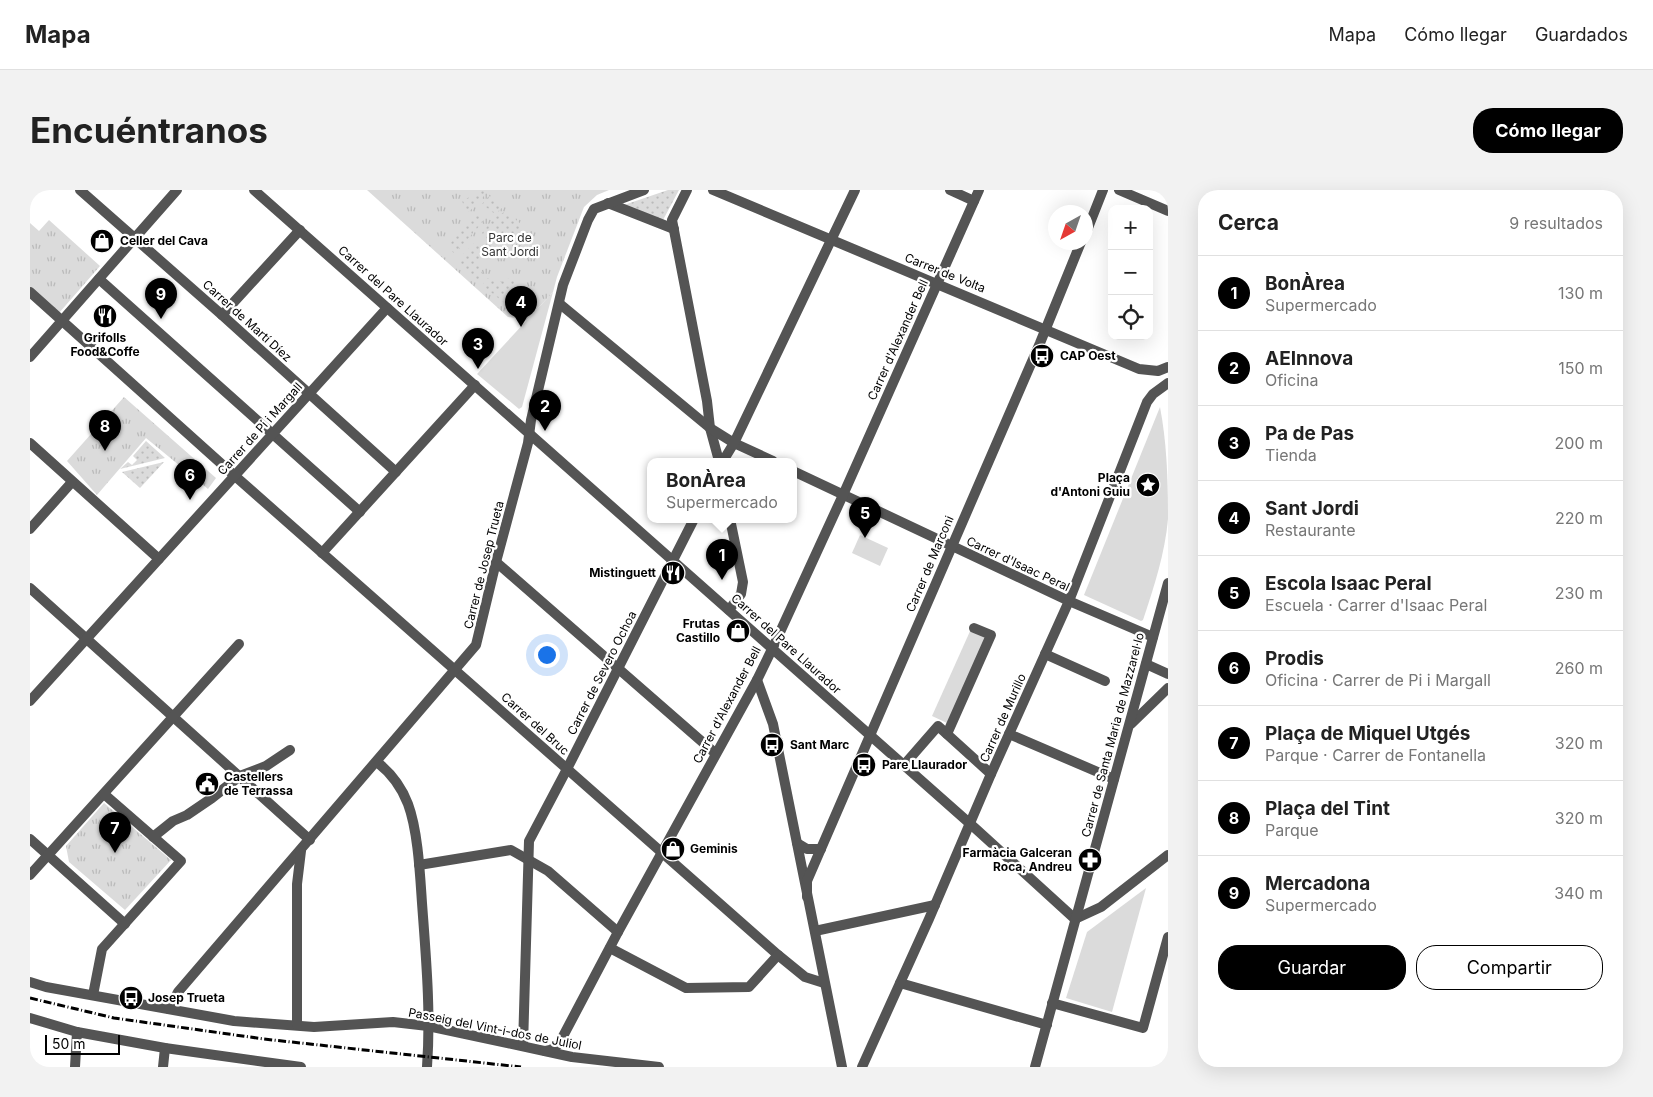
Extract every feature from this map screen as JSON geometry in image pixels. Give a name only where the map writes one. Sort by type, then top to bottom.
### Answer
[{"type":"street","name":"Carrer de Martí Díez","points":[[80,190],[396,472]]},
{"type":"street","points":[[30,357],[177,190]]},
{"type":"street","name":"Carrer del Pare Llaurador","points":[[254,190],[904,765],[1075,919]]},
{"type":"street","name":"Carrer de Josep Trueta","points":[[170,1009],[178,992],[476,645],[528,443],[528,433],[563,285],[594,209],[644,190]]},
{"type":"street","points":[[687,190],[672,220],[707,401],[710,428],[718,458]]},
{"type":"street","name":"Carrer de Volta","points":[[713,190],[1139,368],[1158,371],[1168,367]]},
{"type":"street","points":[[725,458],[734,443],[855,190]]},
{"type":"street","points":[[950,190],[974,201]]},
{"type":"street","name":"Carrer d'Alexander Bell","points":[[545,1051],[556,1047],[560,1042],[618,932],[757,680],[843,495],[979,190]]},
{"type":"street","points":[[1093,215],[1103,190]]},
{"type":"street","points":[[1119,190],[1168,211]]},
{"type":"street","points":[[608,203],[674,229]]},
{"type":"street","points":[[222,315],[300,230]]},
{"type":"street","name":"Carrer de Marconi","points":[[807,896],[807,881],[869,734],[1046,329],[1078,250]]},
{"type":"street","points":[[100,279],[360,512]]},
{"type":"street","name":"Carrer del Bruc","points":[[30,292],[235,476],[778,955],[804,977],[824,983]]},
{"type":"street","points":[[560,304],[710,428],[734,443],[766,458]]},
{"type":"street","name":"Carrer de Pi i Margall","points":[[30,700],[387,308]]},
{"type":"street","name":"Carrer de Murillo","points":[[862,1067],[1069,601],[1147,402],[1152,394],[1168,383]]},
{"type":"street","points":[[322,553],[475,385]]},
{"type":"street","points":[[30,443],[159,558]]},
{"type":"street","name":"Carrer d'Isaac Peral","points":[[797,473],[1069,601],[1153,638]]},
{"type":"street","points":[[30,529],[72,482]]},
{"type":"street","name":"Carrer de Severo Ochoa","points":[[523,1046],[529,841],[692,523]]},
{"type":"street","points":[[729,610],[742,594],[743,582],[731,523]]},
{"type":"street","points":[[496,562],[716,753]]},
{"type":"street","name":"Carrer de Santa Maria de Mazzarel·lo","points":[[1035,1067],[1168,583]]},
{"type":"street","points":[[30,588],[310,840]]},
{"type":"street","points":[[947,734],[991,635],[974,628]]},
{"type":"street","points":[[30,875],[239,644]]},
{"type":"street","points":[[1045,654],[1105,681]]},
{"type":"street","points":[[1146,664],[1168,674]]},
{"type":"street","points":[[757,680],[773,724],[842,1067]]},
{"type":"street","points":[[1130,724],[1168,688]]},
{"type":"street","points":[[904,765],[938,726],[991,774]]},
{"type":"street","points":[[1009,734],[1114,779]]},
{"type":"street","points":[[154,838],[173,821],[187,815],[240,776],[266,766],[290,750]]},
{"type":"street","points":[[377,762],[392,776],[408,804],[412,818],[419,865],[430,1008],[427,1067]]},
{"type":"street","points":[[93,995],[102,949],[181,862],[104,794]]},
{"type":"street","points":[[30,839],[125,924]]},
{"type":"street","points":[[797,843],[807,849],[821,849]]},
{"type":"street","points":[[419,865],[512,850],[548,871],[618,932]]},
{"type":"street","points":[[297,1025],[297,884],[301,851]]},
{"type":"street","points":[[1075,919],[1101,907],[1168,855]]},
{"type":"street","points":[[275,880],[287,878],[297,884]]},
{"type":"street","points":[[815,930],[935,905]]},
{"type":"street","points":[[1052,1003],[1142,1028],[1168,937]]},
{"type":"street","points":[[610,948],[686,988],[749,987],[778,955]]},
{"type":"street","name":"Passeig del Vint-i-dos de Juliol","points":[[30,982],[234,1021],[337,1026],[393,1022],[428,1026],[588,1060],[659,1067]]},
{"type":"street","points":[[900,983],[1047,1025]]},
{"type":"street","points":[[30,1018],[77,1032],[230,1062],[301,1067]]},
{"type":"street","points":[[75,1067],[77,1032]]},
{"type":"street","points":[[163,1067],[165,1048]]},
{"type":"green space","name":"Parc de Sant Jordi","points":[[367,190],[609,190],[597,195],[584,207],[553,292],[526,321],[524,319],[508,317]]},
{"type":"green space","points":[[483,190],[486,192],[480,202],[467,213],[462,201]]},
{"type":"green space","points":[[668,190],[679,190],[663,220],[624,205]]},
{"type":"green space","points":[[489,196],[503,207],[495,214],[482,204]]},
{"type":"green space","points":[[506,211],[523,226],[522,229],[510,242],[500,240],[489,242],[482,233],[494,218]]},
{"type":"green space","points":[[479,213],[485,218],[476,230],[470,222]]},
{"type":"green space","points":[[49,220],[100,266],[59,313],[30,287],[30,223],[39,231]]},
{"type":"green space","points":[[466,225],[469,225],[473,233],[454,253],[449,249],[449,245]]},
{"type":"green space","points":[[474,243],[483,248],[479,263],[480,269],[485,276],[479,283],[460,264],[459,258]]},
{"type":"green space","points":[[488,278],[500,282],[510,278],[519,283],[516,296],[510,304],[507,305],[482,285]]},
{"type":"green space","points":[[553,292],[522,407],[519,409],[477,374]]},
{"type":"green space","points":[[124,397],[216,478],[208,489],[146,438],[97,495],[67,461]]},
{"type":"green space","name":"Plaça d'Antoni Guiu","points":[[1160,407],[1167,463],[1168,519],[1158,570],[1143,620],[1141,621],[1084,595]]},
{"type":"green space","points":[[146,441],[165,458],[120,469],[128,462],[132,465],[137,460],[133,456]]},
{"type":"green space","points":[[164,462],[140,488],[122,472]]},
{"type":"green space","points":[[860,535],[888,548],[880,566],[852,553]]},
{"type":"green space","points":[[971,629],[987,636],[947,723],[932,716]]},
{"type":"green space","points":[[104,803],[171,860],[125,910],[69,862],[66,846]]},
{"type":"green space","points":[[1146,888],[1112,1012],[1066,998],[1087,932]]},
{"type":"railway","points":[[30,998],[114,1018],[264,1039],[521,1067]]},
{"type":"place","name":"Celler del Cava","points":[[102,241]]},
{"type":"place","name":"Grifolls Food&Coffe","points":[[105,316]]},
{"type":"place","name":"Mercadona","points":[[161,319]]},
{"type":"place","name":"Sant Jordi","points":[[521,327]]},
{"type":"place","name":"CAP Oest","points":[[1042,356]]},
{"type":"place","name":"Pa de Pas","points":[[478,369]]},
{"type":"place","name":"AEInnova","points":[[545,431]]},
{"type":"place","name":"Plaça del Tint","points":[[105,451]]},
{"type":"place","name":"Plaça d'Antoni Guiu","points":[[1148,485]]},
{"type":"place","name":"Prodis","points":[[190,500]]},
{"type":"place","name":"Escola Isaac Peral","points":[[865,538]]},
{"type":"place","name":"Mistinguett","points":[[673,573]]},
{"type":"place","name":"BonÀrea","points":[[722,580]]},
{"type":"place","name":"Frutas Castillo","points":[[738,631]]},
{"type":"place","name":"Sant Marc","points":[[772,745]]},
{"type":"place","name":"Pare Llaurador","points":[[864,765]]},
{"type":"place","name":"Castellers de Terrassa","points":[[207,784]]},
{"type":"place","name":"Geminis","points":[[673,849]]},
{"type":"place","name":"Plaça de Miquel Utgés","points":[[115,853]]},
{"type":"place","name":"Farmàcia Galceran Roca, Andreu","points":[[1090,860]]},
{"type":"place","name":"Josep Trueta","points":[[131,998]]}]
